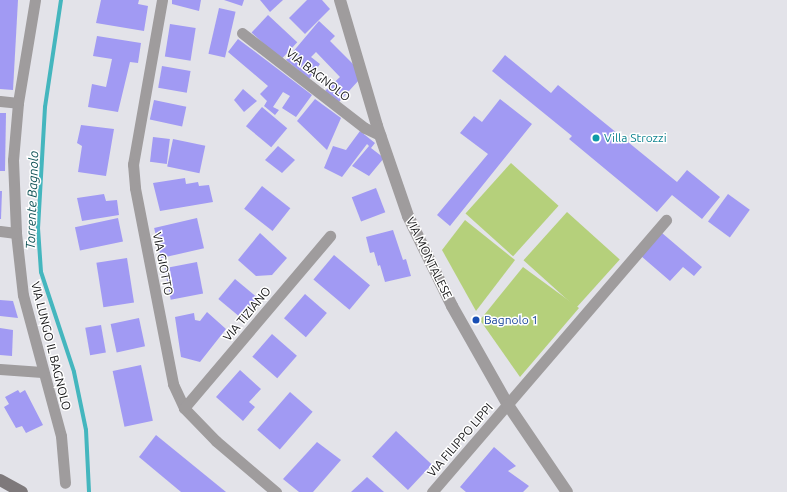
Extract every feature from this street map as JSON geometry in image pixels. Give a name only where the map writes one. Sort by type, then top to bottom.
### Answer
[{"type":"main road","points":[[0,480],[22,492]]},
{"type":"street","name":"VIA LUNGO IL BAGNOLO","points":[[35,0],[18,103],[13,160],[16,232],[23,295],[42,372],[61,436],[66,483]]},
{"type":"street","name":"VIA GIOTTO","points":[[162,0],[133,164],[135,188],[173,384],[184,408],[216,441],[276,492]]},
{"type":"street","name":"VIA MONTALESE","points":[[340,0],[380,135],[408,216],[452,306],[508,405],[567,492]]},
{"type":"street","name":"VIA BAGNOLO","points":[[242,32],[364,128],[380,135]]},
{"type":"street","points":[[0,101],[18,103]]},
{"type":"street","name":"VIA FILIPPO LIPPI","points":[[432,492],[666,220]]},
{"type":"street","points":[[0,231],[16,232]]},
{"type":"street","name":"VIA TIZIANO","points":[[184,408],[330,236]]},
{"type":"street","points":[[0,369],[42,372]]},
{"type":"green space","points":[[511,163],[559,206],[513,256],[465,214]]},
{"type":"green space","points":[[567,212],[620,260],[576,308],[524,260]]},
{"type":"green space","points":[[465,220],[515,260],[476,311],[442,250]]},
{"type":"green space","points":[[523,267],[579,308],[520,377],[480,320]]},
{"type":"building","points":[[0,0],[18,0],[13,90],[0,89]]},
{"type":"building","points":[[101,0],[139,0],[138,4],[148,6],[144,31],[96,23]]},
{"type":"building","points":[[172,0],[201,0],[199,11],[172,4]]},
{"type":"building","points":[[224,0],[244,0],[242,6]]},
{"type":"building","points":[[260,0],[283,0],[270,12]]},
{"type":"building","points":[[307,0],[322,0],[330,9],[305,34],[289,18]]},
{"type":"building","points":[[219,8],[236,12],[225,58],[208,54]]},
{"type":"building","points":[[268,15],[297,42],[281,60],[252,33]]},
{"type":"building","points":[[319,21],[335,36],[330,41],[356,67],[359,80],[338,103],[325,91],[340,77],[316,52],[311,57],[320,64],[309,79],[286,60]]},
{"type":"building","points":[[170,24],[196,28],[191,61],[165,57]]},
{"type":"building","points":[[97,36],[141,43],[138,63],[130,62],[118,112],[88,107],[92,84],[106,87],[112,59],[93,56]]},
{"type":"building","points":[[238,39],[312,95],[296,117],[282,108],[290,96],[283,92],[273,107],[279,110],[275,115],[264,106],[267,101],[260,94],[268,86],[228,52]]},
{"type":"building","name":"Villa Strozzi","points":[[505,55],[551,93],[558,85],[677,182],[687,170],[720,197],[702,219],[672,195],[657,212],[569,139],[572,136],[492,71]]},
{"type":"building","points":[[162,66],[191,71],[187,93],[158,88]]},
{"type":"building","points":[[243,89],[257,101],[244,112],[234,100]]},
{"type":"building","points":[[315,99],[341,118],[327,150],[297,121]]},
{"type":"building","points":[[500,99],[532,124],[450,226],[437,215],[488,154],[460,133],[474,116],[482,122]]},
{"type":"building","points":[[154,100],[186,107],[182,126],[150,120]]},
{"type":"building","points":[[262,107],[287,128],[271,147],[246,126]]},
{"type":"building","points":[[0,113],[6,113],[5,171],[0,171]]},
{"type":"building","points":[[81,125],[114,129],[106,176],[78,172],[82,146],[77,143]]},
{"type":"building","points":[[360,131],[375,143],[371,148],[384,158],[369,176],[352,166],[369,146],[367,144],[342,177],[324,168],[333,146],[346,150]]},
{"type":"building","points":[[153,137],[170,139],[167,164],[150,162]]},
{"type":"building","points":[[173,139],[205,146],[199,173],[167,166]]},
{"type":"building","points":[[278,146],[295,160],[282,173],[265,160]]},
{"type":"building","points":[[185,178],[186,184],[198,182],[199,186],[209,185],[213,202],[160,211],[153,183]]},
{"type":"building","points":[[262,186],[290,208],[273,231],[244,209]]},
{"type":"building","points":[[376,188],[385,212],[361,222],[352,197]]},
{"type":"building","points":[[0,191],[2,191],[1,219],[0,219]]},
{"type":"building","points":[[104,194],[106,201],[117,200],[119,215],[82,221],[77,198]]},
{"type":"building","points":[[728,194],[750,210],[730,237],[708,222]]},
{"type":"building","points":[[118,218],[123,241],[80,251],[75,227]]},
{"type":"building","points":[[197,218],[204,248],[161,258],[154,228]]},
{"type":"building","points":[[393,230],[403,260],[406,259],[411,276],[385,282],[374,252],[370,253],[366,237]]},
{"type":"building","points":[[260,233],[287,258],[272,275],[256,276],[238,260]]},
{"type":"building","points":[[662,233],[702,267],[694,276],[683,267],[670,281],[641,256]]},
{"type":"building","points":[[334,255],[370,285],[349,310],[313,280]]},
{"type":"building","points":[[127,258],[134,302],[103,307],[96,263]]},
{"type":"building","points":[[197,262],[203,293],[171,300],[165,268]]},
{"type":"building","points":[[235,279],[259,299],[242,319],[218,299]]},
{"type":"building","points":[[305,294],[327,313],[306,337],[284,318]]},
{"type":"building","points":[[0,300],[13,301],[18,318],[0,316]]},
{"type":"building","points":[[207,312],[226,329],[200,362],[181,357],[175,317],[194,313],[195,320],[200,321]]},
{"type":"building","points":[[139,318],[145,346],[117,352],[111,324]]},
{"type":"building","points":[[101,325],[106,353],[90,355],[85,328]]},
{"type":"building","points":[[0,328],[13,330],[12,356],[0,355]]},
{"type":"building","points":[[272,334],[297,356],[277,378],[252,357]]},
{"type":"building","points":[[141,365],[153,421],[124,427],[113,371]]},
{"type":"building","points":[[240,370],[261,389],[249,402],[255,407],[243,421],[216,397]]},
{"type":"building","points":[[18,390],[20,393],[25,390],[43,425],[26,433],[22,426],[16,428],[4,407],[9,404],[5,397]]},
{"type":"building","points":[[290,392],[313,412],[280,449],[257,430]]},
{"type":"building","points":[[396,431],[432,464],[408,490],[372,457]]},
{"type":"building","points":[[156,435],[226,492],[181,492],[139,457]]},
{"type":"building","points":[[317,442],[341,460],[313,492],[299,492],[283,479]]},
{"type":"building","points":[[494,447],[516,466],[508,471],[529,486],[523,492],[466,492],[460,487]]},
{"type":"building","points":[[367,477],[384,492],[351,492]]},
{"type":"waterway","name":"Torrente Bagnolo","points":[[61,0],[45,107],[38,228],[41,272],[74,372],[86,430],[89,492]]},
{"type":"place","name":"Villa Strozzi","points":[[596,138]]},
{"type":"place","name":"Bagnolo 1","points":[[476,320]]}]
